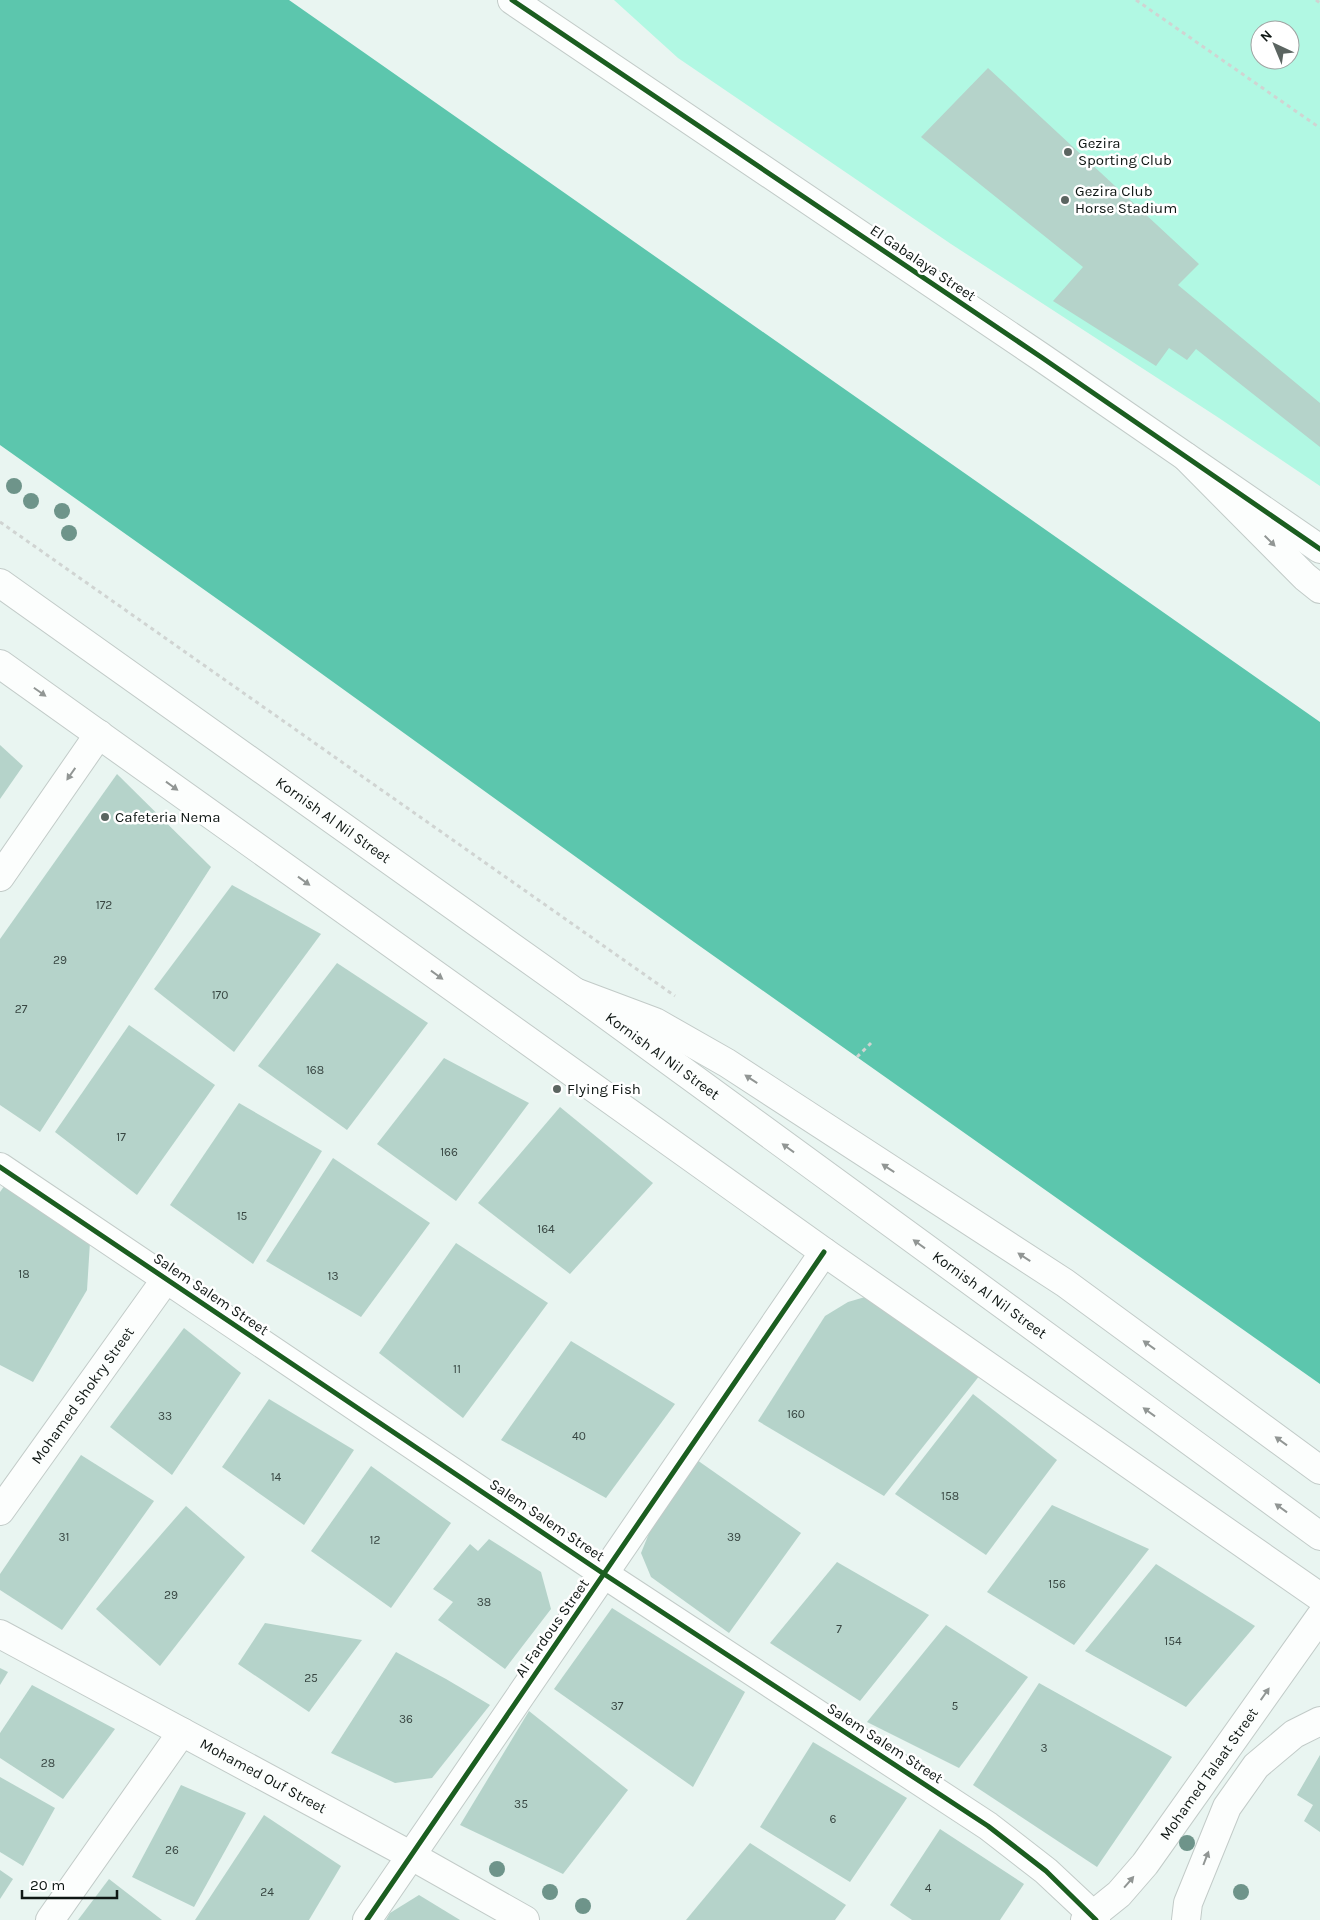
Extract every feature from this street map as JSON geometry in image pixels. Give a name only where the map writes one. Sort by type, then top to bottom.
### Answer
[{"type":"main road","name":"El Gabalaya Street","points":[[512,0],[534,11],[1320,549]]},
{"type":"main road","points":[[1186,457],[1320,589]]},
{"type":"main road","name":"El Gabalaya Street","points":[[1292,529],[1320,537]]},
{"type":"main road","name":"Kornish Al Nil Street","points":[[0,583],[575,992],[1320,1536]]},
{"type":"main road","points":[[0,664],[824,1252],[1320,1597]]},
{"type":"main road","points":[[0,877],[99,734]]},
{"type":"main road","points":[[575,992],[655,1022],[727,1064],[1064,1284],[1320,1470]]},
{"type":"main road","name":"Salem Salem Street","points":[[0,1167],[604,1574],[988,1826],[1046,1870],[1091,1918]]},
{"type":"main road","name":"Al Fardous Street","points":[[367,1920],[824,1252]]},
{"type":"main road","name":"Mohamed Shokry Street","points":[[0,1511],[166,1279]]},
{"type":"main road","name":"Mohamed Talaat Street","points":[[1091,1918],[1119,1894],[1145,1864],[1320,1617]]},
{"type":"main road","name":"Mohamed Ouf Street","points":[[0,1634],[410,1855],[525,1920]]},
{"type":"main road","points":[[1187,1912],[1226,1807],[1256,1766],[1294,1734],[1320,1721]]},
{"type":"main road","points":[[50,1920],[182,1732]]},
{"type":"path","points":[[1136,0],[1320,128]]},
{"type":"path","points":[[1316,0],[1320,4]]},
{"type":"path","points":[[0,522],[682,1001]]},
{"type":"path","points":[[857,1057],[871,1043]]},
{"type":"shaded area","points":[[0,0],[289,0],[1320,722],[1320,1384],[694,942],[254,625],[0,445]]},
{"type":"shaded area","name":"Gezira Sporting Club","points":[[614,0],[1320,0],[1320,486],[951,244],[678,58]]},
{"type":"building","name":"Gezira Club Horse Stadium","points":[[988,68],[1199,264],[1178,285],[1320,403],[1320,447],[1196,349],[1187,360],[1169,348],[1156,366],[1053,301],[1083,267],[921,137]]},
{"type":"building","points":[[0,745],[23,766],[0,799]]},
{"type":"building","points":[[117,774],[211,867],[40,1132],[0,1105],[0,939]]},
{"type":"building","points":[[232,885],[321,934],[234,1052],[154,989]]},
{"type":"building","points":[[337,963],[428,1023],[347,1130],[258,1066]]},
{"type":"building","points":[[129,1025],[215,1085],[137,1195],[55,1132]]},
{"type":"building","points":[[444,1058],[529,1103],[456,1201],[377,1144]]},
{"type":"building","points":[[239,1103],[322,1151],[253,1264],[170,1205]]},
{"type":"building","points":[[560,1107],[653,1183],[570,1274],[478,1203]]},
{"type":"building","points":[[333,1158],[430,1223],[361,1317],[266,1261]]},
{"type":"building","points":[[5,1185],[90,1242],[87,1290],[33,1382],[0,1365],[0,1192]]},
{"type":"building","points":[[456,1243],[548,1303],[463,1418],[379,1353]]},
{"type":"building","points":[[865,1297],[980,1375],[884,1496],[758,1421],[825,1316],[848,1302]]},
{"type":"building","points":[[184,1328],[241,1373],[172,1475],[110,1427]]},
{"type":"building","points":[[571,1341],[675,1404],[606,1498],[501,1440]]},
{"type":"building","points":[[973,1394],[1057,1460],[986,1555],[895,1494]]},
{"type":"building","points":[[269,1399],[354,1450],[304,1525],[222,1467]]},
{"type":"building","points":[[81,1455],[154,1501],[62,1630],[0,1590],[0,1574]]},
{"type":"building","points":[[697,1460],[801,1533],[729,1633],[651,1577],[641,1553],[654,1521]]},
{"type":"building","points":[[371,1466],[451,1523],[391,1608],[311,1551]]},
{"type":"building","points":[[1052,1505],[1149,1549],[1074,1645],[987,1592]]},
{"type":"building","points":[[186,1506],[245,1557],[160,1666],[96,1609]]},
{"type":"building","points":[[489,1539],[541,1572],[551,1609],[505,1669],[438,1620],[453,1602],[433,1589],[470,1544],[478,1551]]},
{"type":"building","points":[[837,1562],[929,1615],[860,1701],[770,1643]]},
{"type":"building","points":[[1156,1564],[1255,1626],[1186,1707],[1085,1651]]},
{"type":"building","points":[[612,1608],[745,1692],[693,1787],[554,1689]]},
{"type":"building","points":[[265,1623],[362,1640],[309,1712],[238,1664]]},
{"type":"building","points":[[946,1625],[1028,1677],[959,1768],[867,1722]]},
{"type":"building","points":[[396,1652],[490,1705],[432,1778],[395,1783],[331,1753]]},
{"type":"building","points":[[0,1668],[8,1672],[0,1685]]},
{"type":"building","points":[[1039,1683],[1172,1757],[1097,1867],[973,1785]]},
{"type":"building","points":[[32,1685],[115,1729],[63,1799],[0,1758],[0,1733]]},
{"type":"building","points":[[529,1711],[628,1790],[563,1874],[460,1825]]},
{"type":"building","points":[[813,1742],[907,1798],[850,1882],[760,1827]]},
{"type":"building","points":[[1320,1755],[1320,1832],[1304,1821],[1313,1805],[1297,1795]]},
{"type":"building","points":[[0,1777],[55,1808],[23,1866],[0,1852]]},
{"type":"building","points":[[181,1785],[246,1813],[194,1907],[132,1877]]},
{"type":"building","points":[[264,1815],[341,1866],[309,1920],[195,1920]]},
{"type":"building","points":[[940,1829],[1024,1884],[1000,1920],[912,1920],[890,1905]]},
{"type":"building","points":[[750,1843],[846,1905],[835,1920],[686,1920]]},
{"type":"building","points":[[0,1870],[13,1879],[0,1899]]},
{"type":"building","points":[[109,1879],[162,1920],[78,1920]]},
{"type":"building","points":[[419,1895],[460,1920],[386,1920],[390,1913]]},
{"type":"cycle path","points":[[512,0],[1041,357],[1320,549]]},
{"type":"cycle path","points":[[0,1167],[604,1574],[988,1826],[1046,1871],[1096,1920]]},
{"type":"cycle path","points":[[367,1920],[824,1252]]},
{"type":"place","name":"Gezira Sporting Club","points":[[1068,152]]},
{"type":"place","name":"Gezira Club Horse Stadium","points":[[1065,200]]},
{"type":"place","name":"Cafeteria Nema","points":[[105,817]]},
{"type":"place","name":"Flying Fish","points":[[557,1089]]}]
